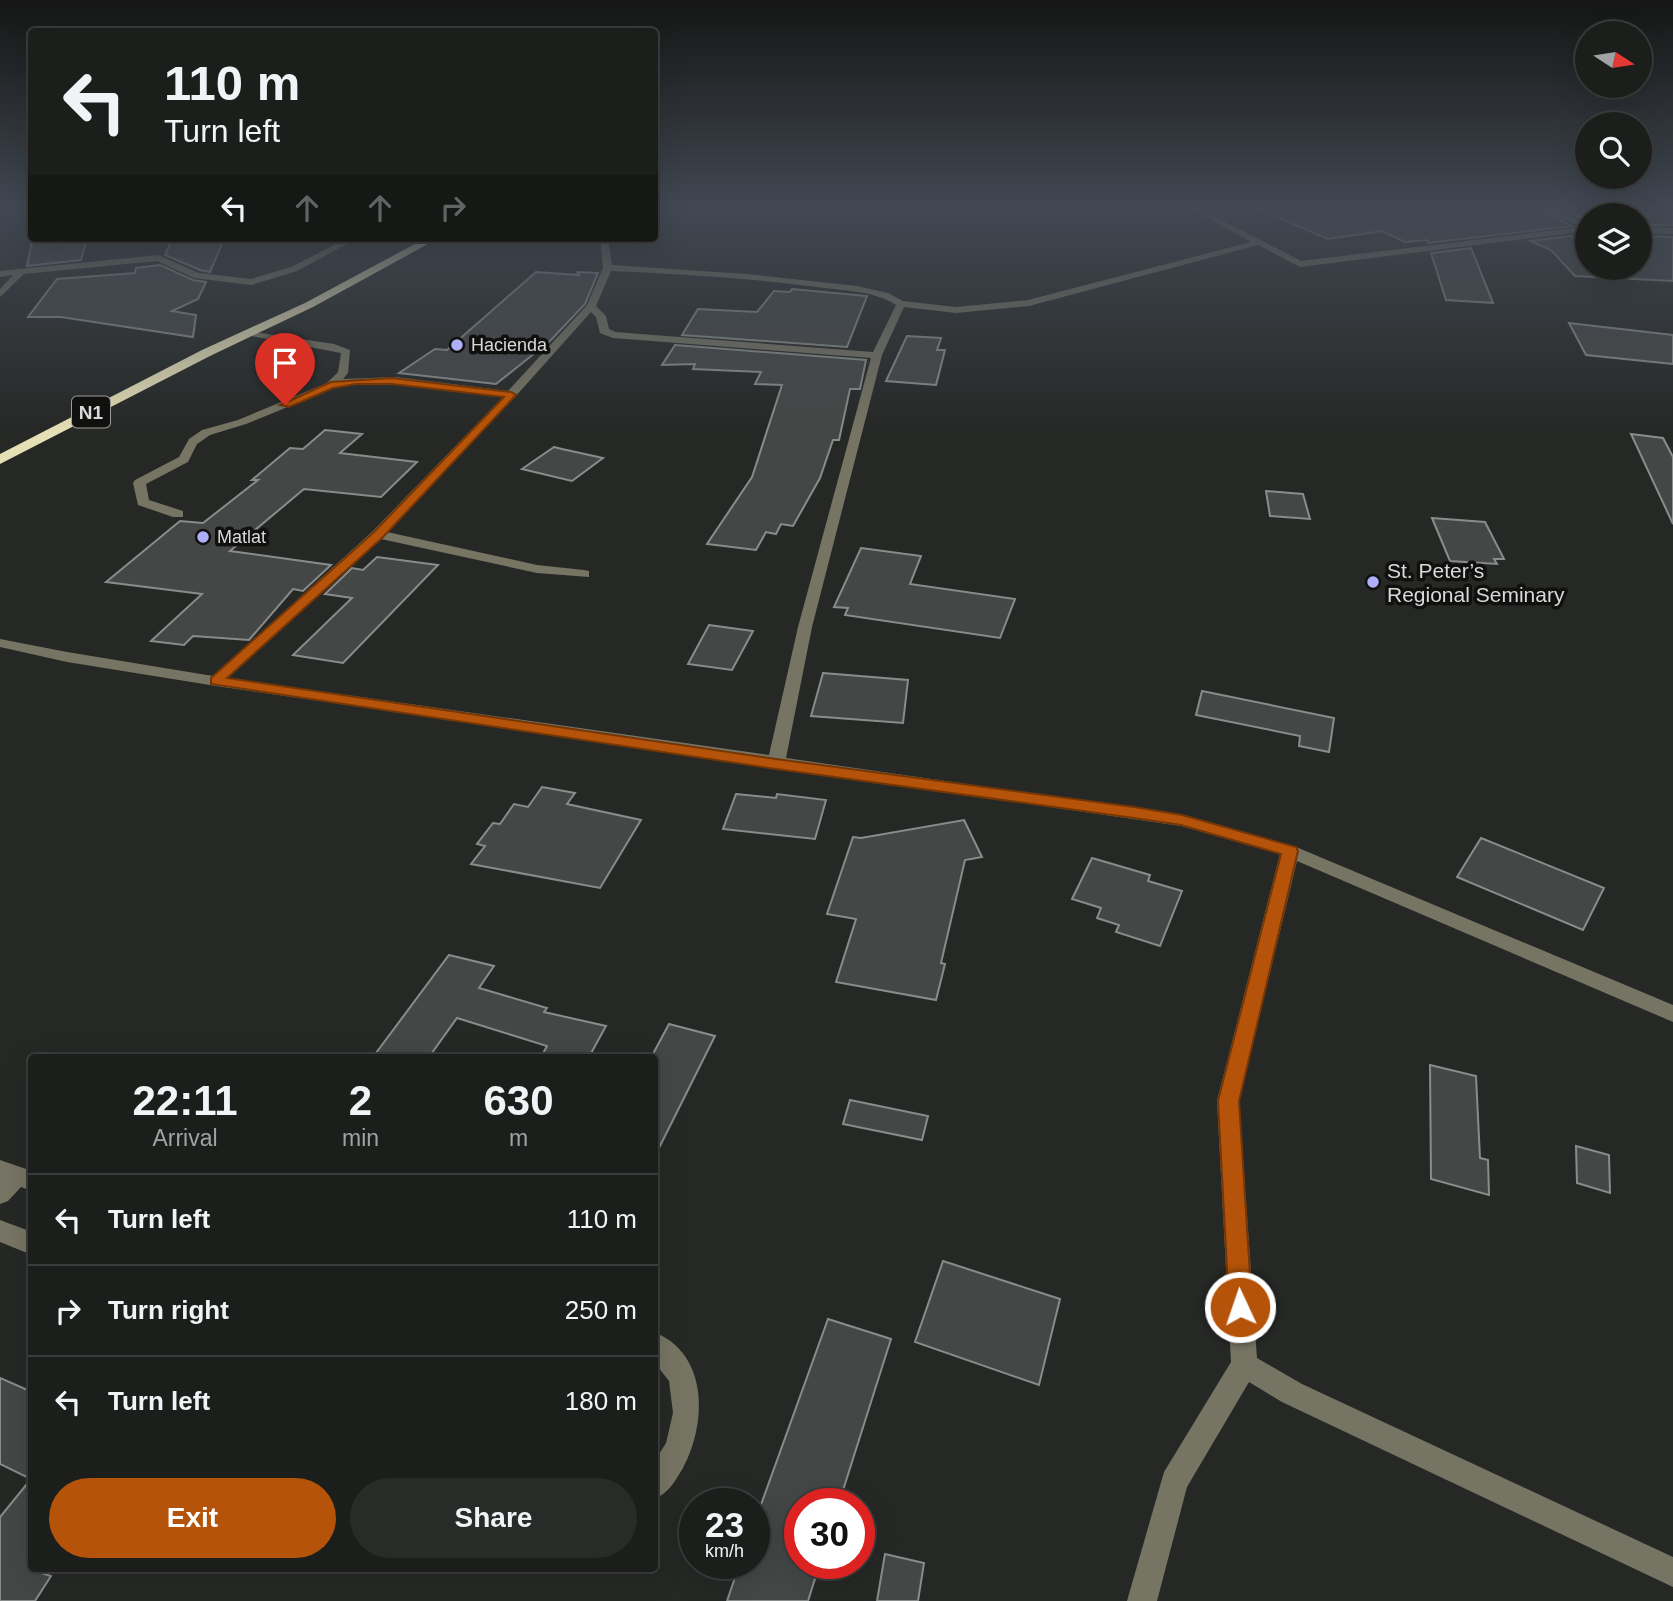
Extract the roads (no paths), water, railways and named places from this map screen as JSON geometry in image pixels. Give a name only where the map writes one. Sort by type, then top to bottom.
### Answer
[{"type":"highway","name":"N1","points":[[206,353],[220,341],[334,282]]},
{"type":"highway","name":"N1","points":[[0,460],[349,282]]},
{"type":"street","points":[[216,681],[379,534],[591,306],[602,282]]},
{"type":"street","points":[[798,282],[875,292],[892,297],[901,304],[956,310],[1029,303],[1104,282]]},
{"type":"street","points":[[776,764],[805,627],[877,355],[901,304]]},
{"type":"street","points":[[591,306],[601,316],[604,331],[613,335],[877,355]]},
{"type":"street","points":[[251,333],[334,347],[346,352],[343,373],[331,385]]},
{"type":"street","points":[[178,513],[143,502],[139,483],[184,459],[188,444],[205,432],[238,423],[331,385],[392,381],[511,395]]},
{"type":"street","points":[[379,534],[537,569],[584,574]]},
{"type":"street","points":[[0,643],[216,681],[776,764],[1049,799],[1182,820],[1290,851],[1673,1014]]},
{"type":"street","points":[[1142,1601],[1174,1482],[1244,1365],[1228,1101],[1290,851]]},
{"type":"street","points":[[0,1194],[16,1175]]},
{"type":"street","points":[[0,1231],[28,1242]]},
{"type":"street","points":[[658,1346],[664,1350],[678,1369],[687,1393],[688,1418],[682,1445],[668,1470],[658,1481]]},
{"type":"street","points":[[1244,1365],[1292,1393],[1673,1572]]},
{"type":"place","name":"Hacienda","points":[[457,345]]},
{"type":"place","name":"Matlat","points":[[203,537]]},
{"type":"place","name":"St. Peter’s Regional Seminary","points":[[1373,582]]}]
